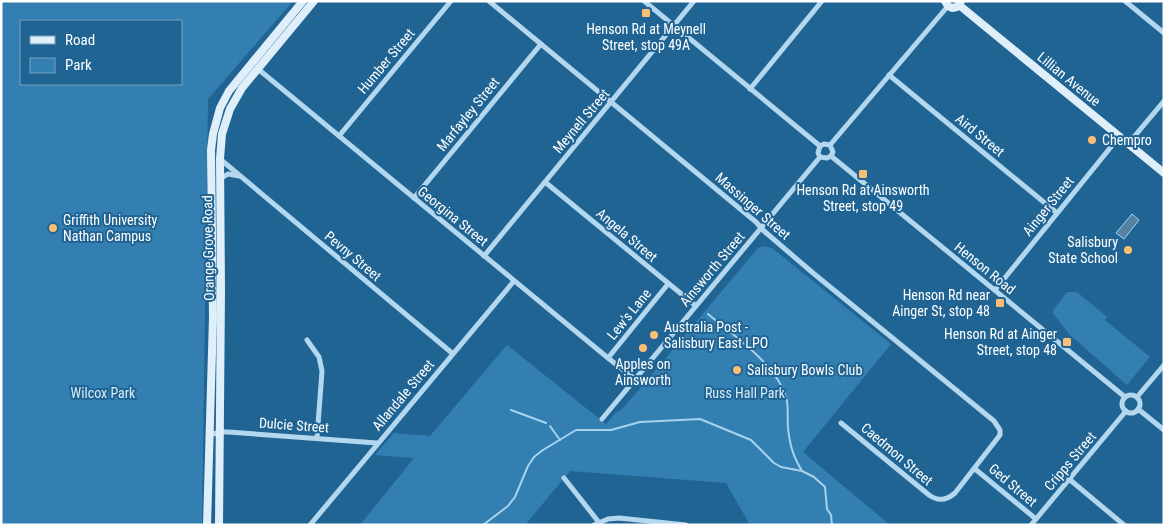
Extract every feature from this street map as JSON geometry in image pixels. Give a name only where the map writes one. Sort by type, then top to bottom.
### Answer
[{"type":"main road","name":"Orange Grove Road","points":[[207,525],[213,308],[211,150],[213,134],[220,108],[229,91],[303,1]]},
{"type":"main road","name":"Orange Grove Road","points":[[219,525],[220,159],[222,134],[230,109],[242,88],[314,1]]},
{"type":"main road","points":[[946,4],[955,8],[960,3]]},
{"type":"main road","name":"Lillian Avenue","points":[[960,3],[1164,173]]},
{"type":"street","name":"Humber Street","points":[[339,136],[451,1]]},
{"type":"street","name":"Massinger Street","points":[[489,1],[994,421],[1000,430],[998,440],[975,469]]},
{"type":"street","points":[[644,1],[820,146]]},
{"type":"street","name":"Meynell Street","points":[[484,256],[694,1]]},
{"type":"street","points":[[750,89],[822,1]]},
{"type":"street","points":[[1126,1],[1164,33]]},
{"type":"street","points":[[830,145],[946,4]]},
{"type":"street","name":"Marfayley Street","points":[[414,198],[540,44]]},
{"type":"street","name":"Georgina Street","points":[[258,69],[635,379]]},
{"type":"street","name":"Aird Street","points":[[889,75],[1057,213]]},
{"type":"street","points":[[1128,144],[1164,101]]},
{"type":"street","name":"Ainger Street","points":[[995,290],[1120,137]]},
{"type":"street","points":[[820,146],[824,144],[830,145]]},
{"type":"street","points":[[820,146],[818,152],[820,157],[827,158],[833,152],[830,145]]},
{"type":"street","name":"Henson Road","points":[[831,156],[1125,397]]},
{"type":"street","name":"Ainsworth Street","points":[[602,419],[820,157]]},
{"type":"street","name":"Pevny Street","points":[[220,159],[452,353]]},
{"type":"street","points":[[220,178],[228,174],[239,176]]},
{"type":"street","name":"Angela Street","points":[[545,182],[696,306]]},
{"type":"street","name":"Allandale Street","points":[[310,525],[514,280]]},
{"type":"street","name":"Lew's Lane","points":[[608,358],[668,284]]},
{"type":"street","points":[[307,340],[319,357],[322,371],[317,438]]},
{"type":"street","points":[[1137,397],[1164,365]]},
{"type":"street","points":[[1132,395],[1137,397],[1140,404],[1138,409],[1131,413],[1126,411],[1122,404],[1125,397],[1132,395]]},
{"type":"street","points":[[1138,409],[1164,430]]},
{"type":"street","name":"Cripps Street","points":[[1031,525],[1126,411]]},
{"type":"street","name":"Caedmon Street","points":[[841,422],[929,495],[941,500],[950,497],[975,469]]},
{"type":"street","name":"Dulcie Street","points":[[209,435],[220,432],[377,443]]},
{"type":"street","name":"Ged Street","points":[[975,469],[1036,519]]},
{"type":"street","points":[[564,478],[598,524],[619,518],[686,525]]},
{"type":"street","points":[[1069,479],[1124,525]]},
{"type":"green space","name":"Wilcox Park","points":[[1,1],[293,1],[208,99],[202,525],[1,525]]},
{"type":"green space","name":"Russ Hall Park","points":[[762,246],[772,248],[891,344],[803,452],[890,525],[750,525],[726,483],[570,471],[525,525],[360,525],[414,458],[375,455],[394,433],[430,436],[507,345],[606,424],[615,413],[622,409],[757,249]]},
{"type":"green space","points":[[1067,292],[1077,292],[1107,317],[1105,320],[1150,357],[1127,385],[1069,334],[1052,312]]},
{"type":"shaded area","points":[[1132,214],[1139,220],[1124,239],[1116,233]]},
{"type":"waterway","points":[[708,314],[753,351],[781,385],[787,401],[791,446],[802,471]]},
{"type":"waterway","points":[[511,410],[546,423]]},
{"type":"waterway","points":[[483,525],[508,506],[515,497],[528,466],[534,457],[576,430],[611,430],[640,422],[700,419],[751,440],[774,463],[781,467],[802,471],[814,477],[825,487],[827,509],[831,515],[832,525]]},
{"type":"waterway","points":[[550,426],[560,440]]},
{"type":"place","name":"Henson Rd at Meynell Street, stop 49A","points":[[646,13]]},
{"type":"place","name":"Chempro","points":[[1092,140]]},
{"type":"place","name":"Henson Rd at Ainsworth Street, stop 49","points":[[863,174]]},
{"type":"place","name":"Griffith University Nathan Campus","points":[[53,228]]},
{"type":"place","name":"Salisbury State School","points":[[1128,250]]},
{"type":"place","name":"Henson Rd near Ainger St, stop 48","points":[[1000,303]]},
{"type":"place","name":"Australia Post - Salisbury East LPO","points":[[654,335]]},
{"type":"place","name":"Henson Rd at Ainger Street, stop 48","points":[[1067,342]]},
{"type":"place","name":"Apples on Ainsworth","points":[[643,348]]},
{"type":"place","name":"Salisbury Bowls Club","points":[[737,370]]}]
